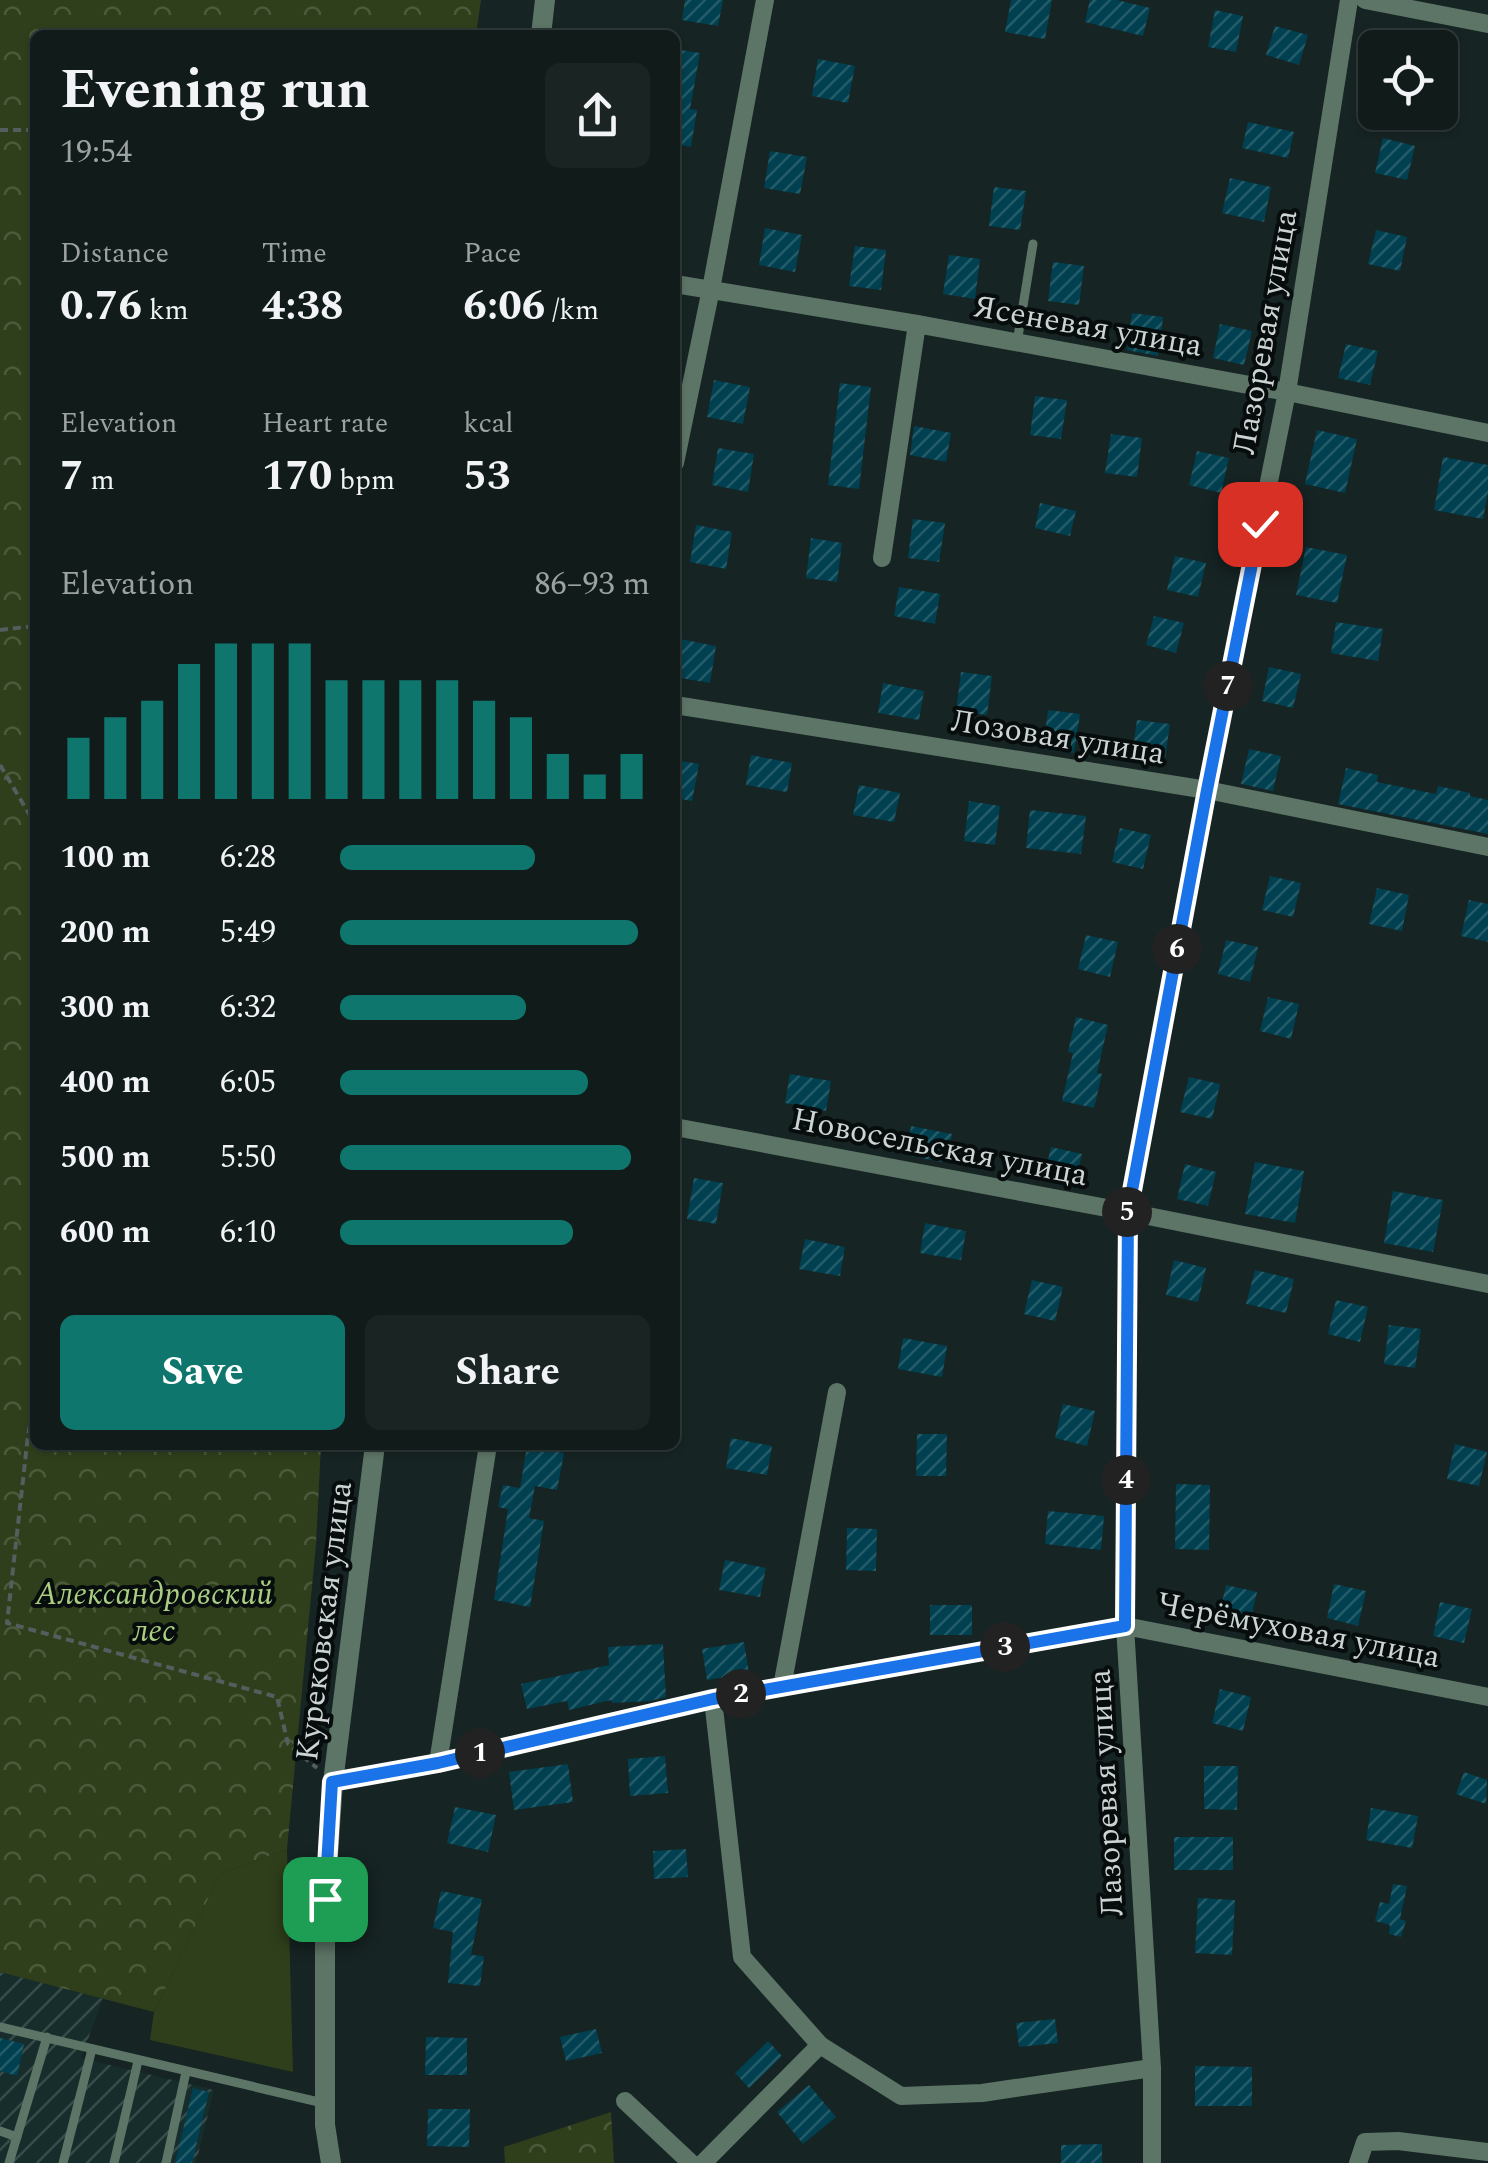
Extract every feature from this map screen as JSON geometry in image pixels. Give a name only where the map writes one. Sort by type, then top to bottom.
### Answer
[{"type":"street","points":[[542,30],[545,0]]},
{"type":"street","points":[[680,439],[765,0]]},
{"type":"street","name":"Лазоревая улица","points":[[1152,2163],[1152,2068],[1125,1626],[1128,1212],[1287,392],[1349,0]]},
{"type":"street","points":[[1366,0],[1488,24]]},
{"type":"street","name":"Ясеневая улица","points":[[680,285],[917,324],[1488,433]]},
{"type":"street","points":[[882,558],[917,324]]},
{"type":"street","name":"Лозовая улица","points":[[680,707],[1207,790],[1488,847]]},
{"type":"street","name":"Новосельская улица","points":[[680,1127],[1488,1284]]},
{"type":"street","points":[[782,1687],[837,1392]]},
{"type":"street","name":"Курековская улица","points":[[331,2163],[325,2126],[325,1899],[332,1782],[374,1450]]},
{"type":"street","points":[[438,1763],[487,1450]]},
{"type":"street","name":"Черёмуховая улица","points":[[332,1782],[438,1763],[713,1699],[1125,1626],[1488,1697]]},
{"type":"street","points":[[713,1699],[742,1957],[820,2045],[901,2096],[982,2093],[1152,2068]]},
{"type":"street","points":[[702,2163],[820,2045]]},
{"type":"street","points":[[625,2102],[691,2163]]},
{"type":"street","points":[[1358,2163],[1365,2142],[1398,2140],[1488,2152]]},
{"type":"lane","points":[[1017,344],[1033,244]]},
{"type":"lane","points":[[0,2027],[325,2104]]},
{"type":"lane","points":[[9,2163],[47,2038]]},
{"type":"lane","points":[[63,2163],[92,2049]]},
{"type":"lane","points":[[114,2163],[138,2060]]},
{"type":"lane","points":[[166,2163],[186,2072]]},
{"type":"lane","points":[[0,2130],[17,2137]]},
{"type":"path","points":[[0,130],[30,130]]},
{"type":"path","points":[[0,630],[30,627]]},
{"type":"path","points":[[0,765],[30,816]]},
{"type":"path","points":[[30,1426],[7,1623],[277,1697],[288,1744],[332,1782]]},
{"type":"shaded area","points":[[0,1972],[103,1999],[81,2058],[214,2090],[196,2163],[0,2163]]},
{"type":"green space","name":"Александровский лес","points":[[0,0],[481,0],[477,30],[30,30],[30,1450],[321,1450],[316,1544],[287,1849],[220,1874],[154,2012],[0,1972]]},
{"type":"green space","points":[[287,1849],[293,2072],[150,2040],[154,2012],[220,1874]]},
{"type":"green space","points":[[611,2112],[614,2163],[505,2163],[504,2147]]},
{"type":"building","points":[[685,0],[723,0],[718,26],[682,20]]},
{"type":"building","points":[[1011,0],[1052,0],[1045,39],[1005,32]]},
{"type":"building","points":[[1090,0],[1117,0],[1150,8],[1143,36],[1085,22]]},
{"type":"building","points":[[1215,10],[1243,16],[1236,52],[1208,47]]},
{"type":"building","points":[[1275,26],[1308,35],[1299,65],[1266,55]]},
{"type":"building","points":[[680,50],[700,53],[690,109],[697,110],[691,147],[680,145]]},
{"type":"building","points":[[818,59],[855,66],[848,103],[812,96]]},
{"type":"building","points":[[1248,122],[1294,132],[1288,158],[1242,148]]},
{"type":"building","points":[[1383,138],[1415,146],[1407,180],[1375,173]]},
{"type":"building","points":[[770,151],[807,157],[800,194],[764,188]]},
{"type":"building","points":[[1230,178],[1271,187],[1264,222],[1222,213]]},
{"type":"building","points":[[994,187],[1026,191],[1020,230],[989,226]]},
{"type":"building","points":[[765,228],[802,235],[795,272],[759,265]]},
{"type":"building","points":[[1376,230],[1407,237],[1400,271],[1368,264]]},
{"type":"building","points":[[855,246],[886,250],[881,290],[849,286]]},
{"type":"building","points":[[949,255],[980,259],[975,299],[943,294]]},
{"type":"building","points":[[1053,262],[1084,266],[1079,305],[1048,301]]},
{"type":"building","points":[[1132,313],[1163,317],[1158,356],[1127,350]]},
{"type":"building","points":[[1220,324],[1252,331],[1244,365],[1213,358]]},
{"type":"building","points":[[1346,344],[1378,351],[1370,385],[1338,378]]},
{"type":"building","points":[[714,380],[750,387],[743,424],[707,417]]},
{"type":"building","points":[[840,383],[871,387],[859,489],[828,485]]},
{"type":"building","points":[[1035,396],[1067,400],[1061,439],[1030,435]]},
{"type":"building","points":[[914,426],[951,433],[946,462],[910,455]]},
{"type":"building","points":[[1317,430],[1357,439],[1345,493],[1305,484]]},
{"type":"building","points":[[1111,434],[1142,438],[1137,477],[1105,473]]},
{"type":"building","points":[[718,448],[754,454],[748,492],[712,485]]},
{"type":"building","points":[[1197,451],[1229,458],[1221,493],[1189,485]]},
{"type":"building","points":[[1443,457],[1488,465],[1483,519],[1434,510]]},
{"type":"building","points":[[1040,503],[1076,511],[1070,536],[1035,528]]},
{"type":"building","points":[[913,519],[945,523],[939,562],[908,558]]},
{"type":"building","points":[[696,525],[732,532],[726,569],[690,562]]},
{"type":"building","points":[[811,538],[842,543],[837,582],[806,578]]},
{"type":"building","points":[[1306,547],[1347,555],[1337,603],[1296,595]]},
{"type":"building","points":[[1175,556],[1206,563],[1198,597],[1167,590]]},
{"type":"building","points":[[899,587],[940,594],[935,624],[894,616]]},
{"type":"building","points":[[1154,616],[1184,623],[1176,653],[1146,645]]},
{"type":"building","points":[[1336,622],[1383,629],[1378,661],[1331,653]]},
{"type":"building","points":[[680,639],[716,646],[710,683],[680,678]]},
{"type":"building","points":[[1269,667],[1301,674],[1293,708],[1262,701]]},
{"type":"building","points":[[961,672],[992,676],[987,715],[956,711]]},
{"type":"building","points":[[883,683],[924,691],[919,720],[878,713]]},
{"type":"building","points":[[1048,710],[1080,714],[1074,753],[1043,749]]},
{"type":"building","points":[[1137,720],[1170,724],[1164,766],[1131,761]]},
{"type":"building","points":[[1249,749],[1281,756],[1273,791],[1241,784]]},
{"type":"building","points":[[751,755],[792,763],[787,792],[746,785]]},
{"type":"building","points":[[680,761],[699,764],[692,801],[680,799]]},
{"type":"building","points":[[1346,768],[1378,775],[1377,782],[1436,794],[1438,786],[1488,800],[1488,834],[1338,804]]},
{"type":"building","points":[[859,785],[900,793],[894,822],[853,815]]},
{"type":"building","points":[[969,801],[1000,806],[995,845],[964,841]]},
{"type":"building","points":[[1030,810],[1086,816],[1081,854],[1026,848]]},
{"type":"building","points":[[1120,828],[1151,835],[1143,869],[1112,862]]},
{"type":"building","points":[[1270,876],[1301,883],[1293,917],[1262,910]]},
{"type":"building","points":[[1377,888],[1409,895],[1402,931],[1369,924]]},
{"type":"building","points":[[1469,900],[1488,904],[1488,942],[1461,936]]},
{"type":"building","points":[[1086,935],[1118,942],[1110,977],[1078,969]]},
{"type":"building","points":[[1226,940],[1258,947],[1250,982],[1218,974]]},
{"type":"building","points":[[1268,997],[1299,1004],[1291,1039],[1260,1031]]},
{"type":"building","points":[[1076,1017],[1108,1025],[1094,1108],[1062,1101]]},
{"type":"building","points":[[790,1074],[831,1081],[826,1111],[785,1103]]},
{"type":"building","points":[[1189,1077],[1220,1084],[1212,1119],[1180,1112]]},
{"type":"building","points":[[911,1126],[952,1134],[947,1163],[906,1155]]},
{"type":"building","points":[[1051,1147],[1082,1154],[1074,1188],[1043,1181]]},
{"type":"building","points":[[1255,1162],[1304,1171],[1295,1223],[1245,1214]]},
{"type":"building","points":[[1185,1164],[1216,1172],[1208,1206],[1177,1199]]},
{"type":"building","points":[[694,1178],[723,1183],[716,1224],[687,1219]]},
{"type":"building","points":[[1393,1191],[1443,1200],[1433,1252],[1384,1243]]},
{"type":"building","points":[[925,1223],[966,1231],[961,1260],[920,1253]]},
{"type":"building","points":[[805,1239],[845,1247],[840,1276],[799,1269]]},
{"type":"building","points":[[1174,1260],[1206,1268],[1198,1302],[1166,1295]]},
{"type":"building","points":[[1255,1270],[1294,1279],[1286,1313],[1246,1304]]},
{"type":"building","points":[[1032,1280],[1063,1287],[1055,1321],[1024,1314]]},
{"type":"building","points":[[1336,1300],[1368,1307],[1360,1342],[1328,1334]]},
{"type":"building","points":[[1389,1325],[1421,1329],[1415,1368],[1384,1364]]},
{"type":"building","points":[[903,1338],[947,1346],[942,1377],[898,1369]]},
{"type":"building","points":[[1063,1404],[1095,1411],[1087,1446],[1055,1438]]},
{"type":"building","points":[[917,1434],[947,1434],[946,1476],[916,1476]]},
{"type":"building","points":[[731,1438],[772,1446],[767,1475],[726,1468]]},
{"type":"building","points":[[1455,1444],[1487,1452],[1479,1486],[1447,1479]]},
{"type":"building","points":[[526,1450],[564,1453],[557,1490],[535,1486],[529,1518],[544,1521],[530,1607],[494,1600],[508,1509],[498,1507],[503,1485],[520,1488]]},
{"type":"building","points":[[1176,1484],[1210,1485],[1209,1550],[1175,1549]]},
{"type":"building","points":[[1048,1511],[1104,1516],[1101,1550],[1045,1544]]},
{"type":"building","points":[[847,1528],[877,1529],[876,1571],[846,1570]]},
{"type":"building","points":[[725,1560],[766,1568],[760,1597],[719,1590]]},
{"type":"building","points":[[1334,1584],[1366,1591],[1358,1626],[1327,1618]]},
{"type":"building","points":[[1226,1585],[1257,1592],[1249,1627],[1218,1620]]},
{"type":"building","points":[[1440,1602],[1472,1609],[1464,1643],[1433,1636]]},
{"type":"building","points":[[930,1605],[972,1605],[972,1635],[930,1635]]},
{"type":"building","points":[[744,1642],[749,1673],[707,1680],[702,1649]]},
{"type":"building","points":[[663,1644],[666,1697],[650,1701],[611,1700],[569,1710],[567,1701],[527,1709],[521,1684],[609,1665],[608,1647]]},
{"type":"building","points":[[1220,1689],[1251,1697],[1243,1731],[1212,1723]]},
{"type":"building","points":[[665,1756],[668,1793],[630,1796],[628,1759]]},
{"type":"building","points":[[568,1764],[573,1802],[514,1810],[509,1772]]},
{"type":"building","points":[[1204,1766],[1238,1766],[1237,1810],[1204,1809]]},
{"type":"building","points":[[1464,1772],[1487,1780],[1486,1804],[1456,1794]]},
{"type":"building","points":[[455,1807],[496,1815],[488,1852],[447,1843]]},
{"type":"building","points":[[1371,1808],[1418,1816],[1412,1848],[1366,1840]]},
{"type":"building","points":[[1174,1837],[1233,1837],[1233,1870],[1174,1870]]},
{"type":"building","points":[[686,1849],[688,1877],[654,1879],[653,1851]]},
{"type":"building","points":[[1393,1884],[1407,1886],[1400,1919],[1406,1921],[1401,1937],[1389,1934],[1390,1925],[1375,1921],[1380,1902],[1389,1904]]},
{"type":"building","points":[[441,1891],[482,1899],[471,1955],[484,1956],[480,1986],[448,1983],[453,1932],[433,1928]]},
{"type":"building","points":[[1198,1898],[1235,1900],[1232,1955],[1195,1953]]},
{"type":"building","points":[[1055,2019],[1058,2043],[1019,2047],[1016,2023]]},
{"type":"building","points":[[596,2029],[602,2053],[566,2061],[560,2037]]},
{"type":"building","points":[[426,2037],[467,2038],[467,2075],[425,2075]]},
{"type":"building","points":[[0,2038],[24,2044],[17,2076],[0,2071]]},
{"type":"building","points":[[768,2041],[782,2056],[749,2088],[735,2073]]},
{"type":"building","points":[[1195,2066],[1252,2067],[1252,2106],[1195,2106]]},
{"type":"building","points":[[809,2085],[836,2117],[803,2144],[777,2112]]},
{"type":"building","points":[[193,2088],[209,2092],[192,2163],[175,2163]]},
{"type":"building","points":[[428,2109],[470,2109],[469,2147],[427,2146]]},
{"type":"building","points":[[1102,2144],[1102,2163],[1061,2163],[1061,2145]]},
{"type":"route","points":[[325,1899],[332,1782],[438,1763],[713,1699],[1125,1626],[1128,1212],[1260,524]]}]
